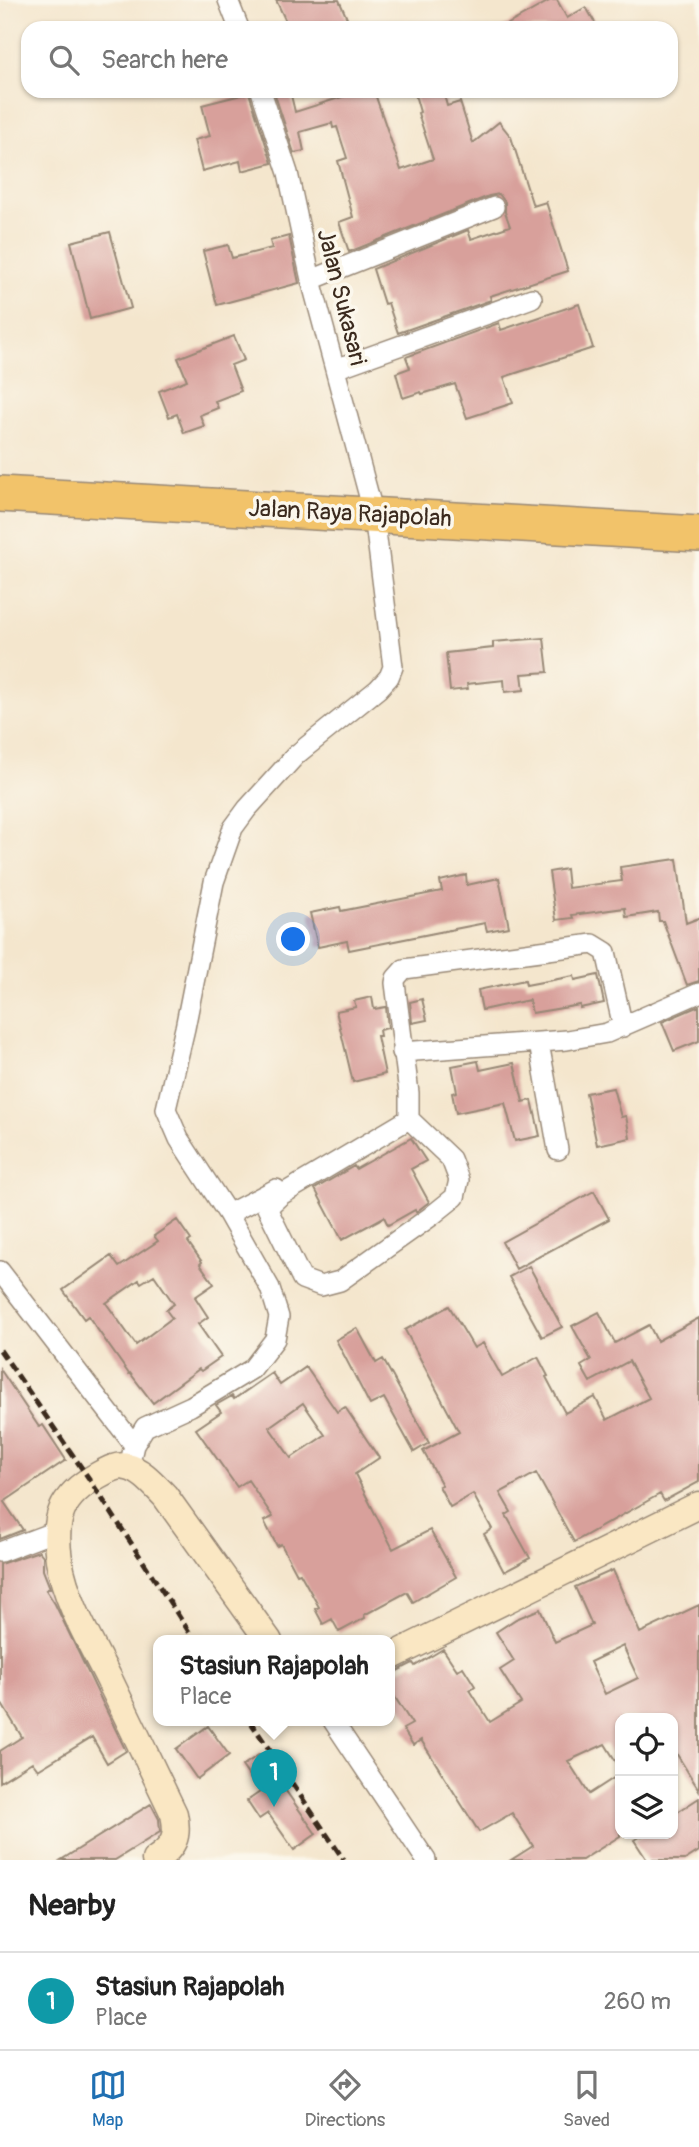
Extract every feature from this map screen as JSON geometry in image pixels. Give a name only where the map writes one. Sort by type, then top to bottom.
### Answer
[{"type":"highway","name":"Jalan Raya Rajapolah","points":[[0,494],[699,534]]},
{"type":"main road","points":[[155,1860],[174,1842],[177,1829],[174,1814],[76,1615],[60,1563],[56,1531],[58,1516],[66,1500],[82,1485],[120,1466],[131,1456],[144,1476],[165,1496],[265,1635]]},
{"type":"main road","points":[[395,1655],[699,1505]]},
{"type":"street","points":[[228,0],[236,21]]},
{"type":"street","name":"Jalan Sukasari","points":[[131,1456],[145,1427],[191,1406],[252,1369],[275,1339],[279,1317],[270,1287],[228,1214],[179,1139],[166,1109],[214,882],[233,828],[247,809],[296,755],[378,689],[393,667],[374,515],[311,280],[288,173],[263,98]]},
{"type":"street","points":[[311,280],[494,207]]},
{"type":"street","points":[[335,369],[531,298]]},
{"type":"street","points":[[228,1214],[296,1179],[360,1139],[394,1113],[401,1090],[402,1052],[395,982],[404,969],[593,944],[606,951],[623,1027]]},
{"type":"street","points":[[267,1208],[302,1279],[321,1286],[340,1281],[454,1197],[459,1180],[451,1160],[409,1119],[408,1093],[389,960]]},
{"type":"street","points":[[402,1052],[539,1043],[607,1033],[699,993]]},
{"type":"street","points":[[539,1043],[558,1150]]},
{"type":"street","points":[[228,1214],[267,1208],[281,1195],[409,1119]]},
{"type":"street","points":[[0,1270],[131,1456]]},
{"type":"street","points":[[0,1552],[56,1531]]},
{"type":"street","points":[[336,1726],[426,1860]]},
{"type":"building","points":[[276,0],[339,0],[348,21],[286,21]]},
{"type":"building","points":[[551,0],[557,0],[567,18],[586,7],[594,21],[514,21]]},
{"type":"building","points":[[229,98],[251,98],[272,163],[242,171],[240,161],[202,171],[194,140],[210,136],[202,105]]},
{"type":"building","points":[[276,98],[292,98],[295,112],[339,98],[376,98],[401,170],[433,159],[418,113],[420,112],[416,98],[445,98],[447,106],[460,102],[473,143],[499,122],[511,137],[533,206],[546,202],[568,271],[490,296],[491,300],[398,333],[388,303],[384,304],[373,269],[468,230],[471,239],[510,226],[505,202],[499,194],[489,196],[349,252],[339,222],[353,217],[338,161],[347,158],[337,127],[333,128],[332,123],[300,132],[304,151],[294,153]]},
{"type":"building","points":[[110,232],[131,308],[90,319],[71,242]]},
{"type":"building","points":[[289,236],[299,283],[217,305],[203,251],[228,245],[232,258],[272,248],[270,241]]},
{"type":"building","points":[[579,304],[593,348],[504,377],[513,403],[467,418],[455,384],[403,398],[396,373],[410,368],[406,357],[499,323],[501,330]]},
{"type":"building","points":[[234,336],[244,360],[231,365],[241,391],[215,401],[218,408],[200,415],[204,426],[184,433],[177,414],[169,417],[159,391],[187,380],[178,358]]},
{"type":"building","points":[[544,638],[548,672],[522,674],[524,690],[505,692],[504,680],[467,684],[468,689],[450,691],[446,653],[493,648],[493,642]]},
{"type":"building","points":[[677,859],[686,923],[699,918],[699,981],[687,985],[663,921],[659,921],[658,912],[626,917],[625,908],[572,915],[573,918],[556,920],[549,872],[566,869],[568,888],[622,881],[620,867]]},
{"type":"building","points":[[466,875],[467,885],[499,878],[509,927],[487,931],[485,923],[349,950],[347,941],[318,947],[310,913],[340,907],[341,911],[442,891],[440,881]]},
{"type":"building","points":[[598,975],[604,1003],[532,1013],[529,1000],[482,1010],[478,990],[525,980],[526,985],[574,976],[575,980]]},
{"type":"building","points":[[372,997],[374,1009],[386,1007],[388,1028],[379,1030],[380,1036],[377,1036],[385,1074],[353,1082],[336,1011],[356,1007],[354,1001]]},
{"type":"building","points":[[422,999],[427,1020],[412,1023],[410,1002]]},
{"type":"building","points":[[699,1006],[699,1041],[674,1051],[662,1022]]},
{"type":"building","points":[[478,1061],[480,1070],[514,1063],[523,1102],[532,1100],[540,1136],[515,1141],[505,1103],[456,1113],[452,1093],[457,1092],[452,1066]]},
{"type":"building","points":[[613,1088],[621,1117],[626,1116],[630,1138],[597,1145],[586,1093]]},
{"type":"building","points":[[411,1138],[426,1161],[411,1169],[429,1202],[416,1212],[415,1210],[388,1225],[384,1217],[342,1240],[315,1189]]},
{"type":"building","points":[[594,1191],[609,1219],[516,1269],[502,1242]]},
{"type":"building","points":[[177,1220],[191,1240],[188,1242],[214,1284],[195,1297],[208,1317],[198,1324],[221,1357],[201,1371],[199,1369],[153,1403],[88,1316],[84,1319],[63,1290],[111,1256],[119,1267],[158,1241],[154,1236]],"holes":[[[154,1275],[174,1304],[166,1310],[172,1318],[136,1345],[106,1303],[139,1280],[141,1283]]]},
{"type":"building","points":[[529,1266],[562,1327],[542,1337],[509,1277]]},
{"type":"building","points":[[449,1306],[474,1348],[483,1343],[502,1377],[538,1357],[565,1413],[595,1397],[607,1420],[649,1398],[629,1361],[590,1382],[581,1366],[591,1360],[572,1326],[599,1312],[615,1343],[649,1325],[657,1341],[699,1318],[699,1482],[664,1501],[660,1494],[574,1542],[536,1473],[500,1493],[511,1512],[506,1515],[530,1558],[504,1572],[484,1534],[492,1529],[473,1494],[450,1507],[439,1486],[442,1485],[423,1451],[459,1432],[405,1330]]},
{"type":"building","points":[[357,1328],[376,1363],[383,1359],[429,1443],[414,1452],[384,1398],[370,1405],[336,1340]]},
{"type":"building","points":[[306,1367],[337,1412],[345,1407],[379,1458],[355,1474],[393,1549],[430,1530],[456,1577],[413,1602],[407,1592],[339,1632],[332,1619],[323,1624],[315,1609],[319,1607],[300,1573],[297,1574],[281,1544],[277,1546],[264,1521],[273,1517],[248,1480],[237,1487],[196,1429],[221,1412],[216,1405],[232,1396],[234,1399],[272,1373],[280,1385]],"holes":[[[303,1403],[325,1435],[291,1458],[269,1427]]]},
{"type":"building","points":[[0,1369],[39,1427],[43,1425],[66,1460],[4,1502],[23,1530],[0,1539]]},
{"type":"building","points":[[39,1551],[43,1556],[43,1570],[50,1588],[46,1590],[126,1751],[107,1763],[92,1737],[38,1770],[32,1762],[0,1782],[0,1751],[22,1737],[0,1701],[0,1564]]},
{"type":"building","points":[[613,1570],[640,1633],[699,1605],[699,1790],[678,1756],[678,1713],[615,1713],[615,1760],[605,1744],[568,1761],[589,1794],[615,1777],[615,1839],[582,1860],[511,1860],[533,1846],[512,1813],[479,1832],[421,1740],[413,1745],[403,1729],[412,1724],[395,1697],[395,1672],[413,1663],[415,1666],[443,1649],[457,1670],[463,1667],[475,1686],[470,1690],[490,1722],[521,1703],[500,1670],[514,1661],[496,1632],[516,1619],[540,1609],[555,1642],[592,1625],[575,1587]],"holes":[[[623,1646],[638,1678],[605,1694],[590,1662]]]},
{"type":"building","points":[[208,1726],[229,1755],[197,1779],[176,1749]]},
{"type":"building","points":[[260,1754],[316,1834],[294,1850],[268,1813],[259,1819],[247,1801],[260,1792],[242,1766]]},
{"type":"building","points":[[699,1798],[699,1851],[685,1860],[647,1860],[634,1840],[678,1839],[678,1812]]},
{"type":"building","points":[[151,1804],[159,1819],[160,1832],[115,1860],[61,1860]]},
{"type":"railway","points":[[0,1350],[90,1480],[191,1635]]},
{"type":"railway","points":[[253,1726],[344,1860]]},
{"type":"place","name":"Stasiun Rajapolah","points":[[274,1807]]}]
